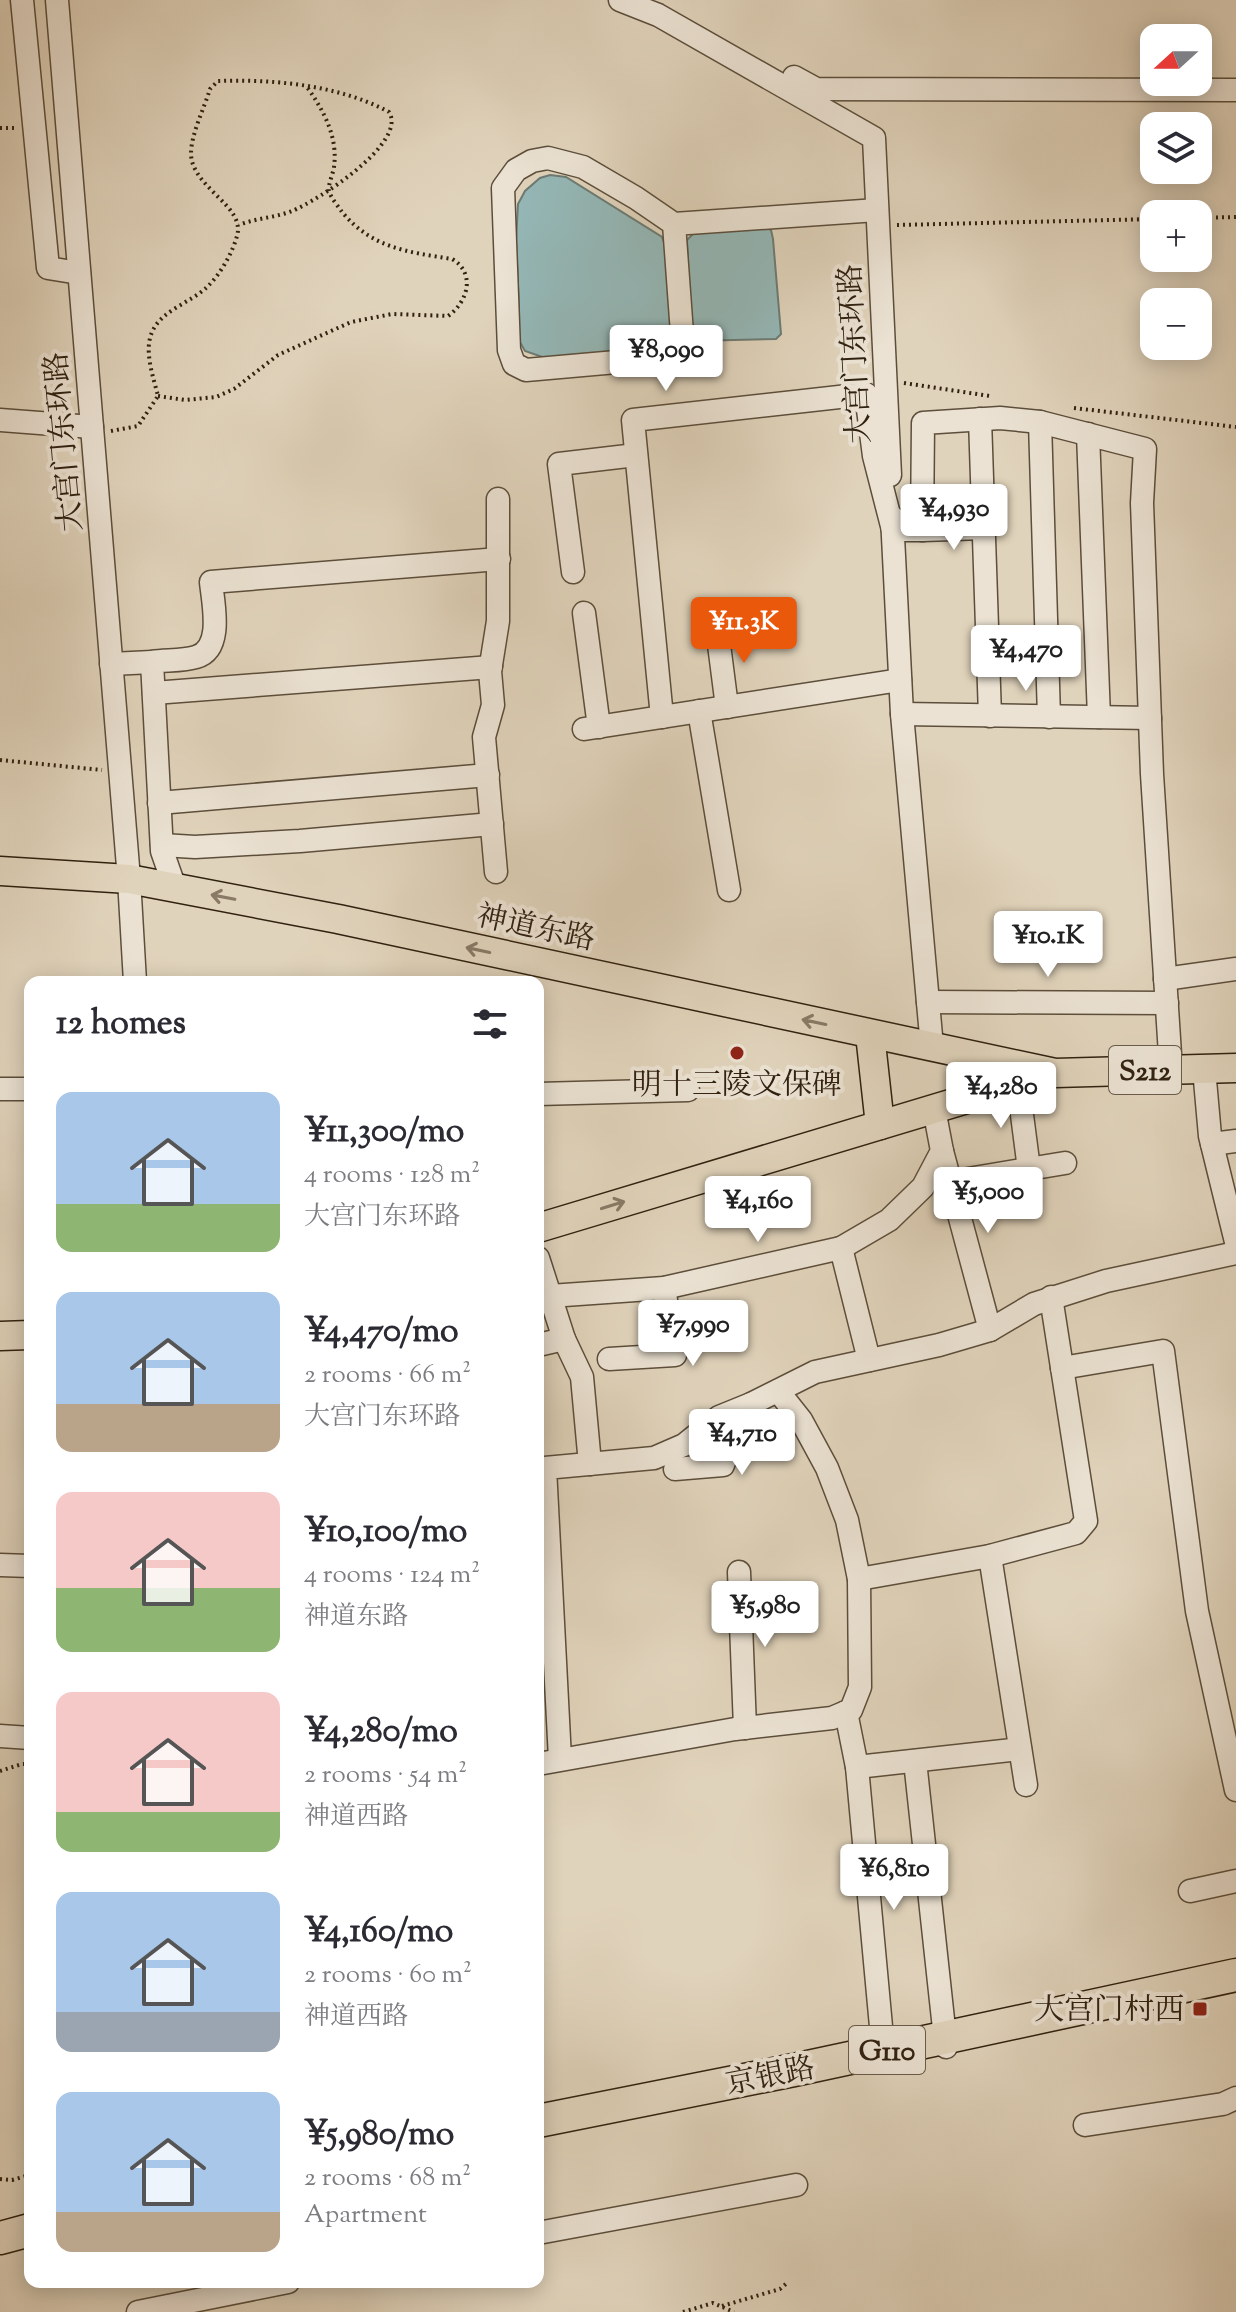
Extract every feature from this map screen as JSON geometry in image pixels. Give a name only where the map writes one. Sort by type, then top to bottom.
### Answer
[{"type":"highway","name":"京银路","points":[[544,2129],[1236,1975]]},
{"type":"highway","name":"京银路","points":[[945,2042],[1236,1987]]},
{"type":"highway","name":"京银路","points":[[544,2120],[883,2055]]},
{"type":"highway","points":[[0,2238],[24,2232]]},
{"type":"highway","points":[[0,2253],[24,2247]]},
{"type":"main road","name":"神道东路","points":[[0,871],[129,879],[338,919],[1055,1073]]},
{"type":"main road","points":[[870,1034],[868,1082],[880,1125]]},
{"type":"main road","name":"S212","points":[[544,1226],[1055,1073],[1236,1068]]},
{"type":"main road","points":[[0,1336],[24,1335]]},
{"type":"street","points":[[22,0],[48,268],[79,273]]},
{"type":"street","name":"大宫门东环路","points":[[57,0],[135,976]]},
{"type":"street","name":"大宫门东环路","points":[[620,0],[658,15],[874,138],[902,714],[932,1047]]},
{"type":"street","points":[[662,0],[816,89],[1236,90]]},
{"type":"street","points":[[31,91],[64,93]]},
{"type":"street","points":[[674,224],[683,347],[673,357],[526,370],[514,364],[509,350],[503,188],[516,170],[532,161],[548,158],[583,167],[674,224],[878,218]]},
{"type":"street","points":[[39,177],[71,177]]},
{"type":"street","points":[[662,717],[633,420],[866,394],[874,456],[893,530],[984,528]]},
{"type":"street","points":[[922,530],[923,423],[1000,418],[1040,422],[1145,449],[1142,503],[1150,718],[1171,1070]]},
{"type":"street","points":[[980,419],[990,716]]},
{"type":"street","points":[[0,420],[92,430]]},
{"type":"street","points":[[1040,422],[1049,717]]},
{"type":"street","points":[[1088,434],[1099,717]]},
{"type":"street","points":[[573,572],[559,464],[636,455]]},
{"type":"street","points":[[496,872],[484,737],[493,705],[491,667],[498,621],[498,499]]},
{"type":"street","points":[[111,664],[199,657],[211,646],[215,629],[211,582],[499,559]]},
{"type":"street","points":[[584,613],[592,728],[900,680]]},
{"type":"street","points":[[717,629],[727,707]]},
{"type":"street","points":[[152,662],[162,845],[175,888]]},
{"type":"street","points":[[154,693],[491,667]]},
{"type":"street","points":[[699,711],[729,890]]},
{"type":"street","points":[[902,714],[1150,718]]},
{"type":"street","points":[[159,803],[488,775]]},
{"type":"street","points":[[162,845],[195,847],[300,841],[492,824]]},
{"type":"street","points":[[1165,979],[1236,969]]},
{"type":"street","points":[[928,1002],[1167,1003]]},
{"type":"street","points":[[1204,1069],[1212,1144],[1236,1242]]},
{"type":"street","points":[[1018,1084],[1029,1169]]},
{"type":"street","points":[[0,1089],[24,1089]]},
{"type":"street","points":[[544,1094],[688,1090]]},
{"type":"street","points":[[934,1109],[942,1151],[990,1330]]},
{"type":"street","points":[[1212,1144],[1236,1141]]},
{"type":"street","points":[[590,1464],[582,1377],[544,1298],[664,1288],[841,1248],[889,1220],[923,1187],[942,1151]]},
{"type":"street","points":[[950,1182],[1065,1163]]},
{"type":"street","points":[[841,1248],[869,1360]]},
{"type":"street","points":[[778,1391],[801,1420],[827,1468],[847,1520],[859,1579],[860,1687],[851,1710],[832,1718],[745,1728],[549,1762],[545,1468],[654,1458],[684,1445],[719,1417],[815,1372],[990,1330],[1051,1297],[1106,1281],[1236,1253]]},
{"type":"street","points":[[609,1359],[675,1355],[664,1288]]},
{"type":"street","points":[[859,1579],[990,1556],[1076,1533],[1086,1521],[1051,1297]]},
{"type":"street","points":[[544,1344],[564,1339]]},
{"type":"street","points":[[1062,1368],[1163,1351],[1197,1611],[1236,1790]]},
{"type":"street","points":[[675,1469],[723,1465],[734,1434],[751,1404]]},
{"type":"street","points":[[990,1556],[1026,1785]]},
{"type":"street","points":[[0,1565],[24,1566]]},
{"type":"street","points":[[739,1572],[745,1728]]},
{"type":"street","points":[[846,1712],[857,1767],[883,2055]]},
{"type":"street","points":[[0,1736],[24,1738]]},
{"type":"street","points":[[857,1767],[1020,1749]]},
{"type":"street","points":[[915,1761],[945,2042]]},
{"type":"street","points":[[1190,1891],[1236,1881]]},
{"type":"street","points":[[1085,2125],[1223,2104],[1236,2098]]},
{"type":"street","points":[[544,2232],[796,2185]]},
{"type":"street","points":[[138,2312],[258,2288]]},
{"type":"path","points":[[92,430],[138,426],[158,396],[149,357],[152,331],[161,320],[205,289],[218,274],[239,232],[239,225],[227,206],[198,177],[191,153],[210,89],[218,81],[246,80],[331,90],[389,112],[391,128],[385,139],[351,176],[289,212],[254,218],[239,225]]},
{"type":"path","points":[[158,396],[185,400],[216,397],[234,389],[278,355],[351,322],[392,314],[448,316],[464,301],[467,284],[458,262],[386,246],[354,224],[336,205],[329,190],[334,165],[334,140],[319,104],[307,87]]},
{"type":"path","points":[[1212,218],[1236,217]]},
{"type":"path","points":[[878,218],[1140,219]]},
{"type":"path","points":[[0,760],[120,771]]},
{"type":"path","points":[[0,1771],[24,1764]]},
{"type":"path","points":[[0,2179],[24,2177]]},
{"type":"path","points":[[722,2306],[780,2289],[787,2283]]},
{"type":"path","points":[[683,2312],[713,2303],[734,2312]]},
{"type":"water","points":[[550,175],[566,177],[662,237],[667,251],[672,346],[548,359],[525,351],[517,337],[518,204],[525,191],[540,178]]},
{"type":"water","points":[[764,227],[771,230],[773,239],[781,334],[776,339],[695,341],[691,332],[687,240],[693,234]]},
{"type":"place","name":"明十三陵文保碑","points":[[737,1053]]},
{"type":"place","name":"大宫门村西","points":[[1200,2009]]}]
